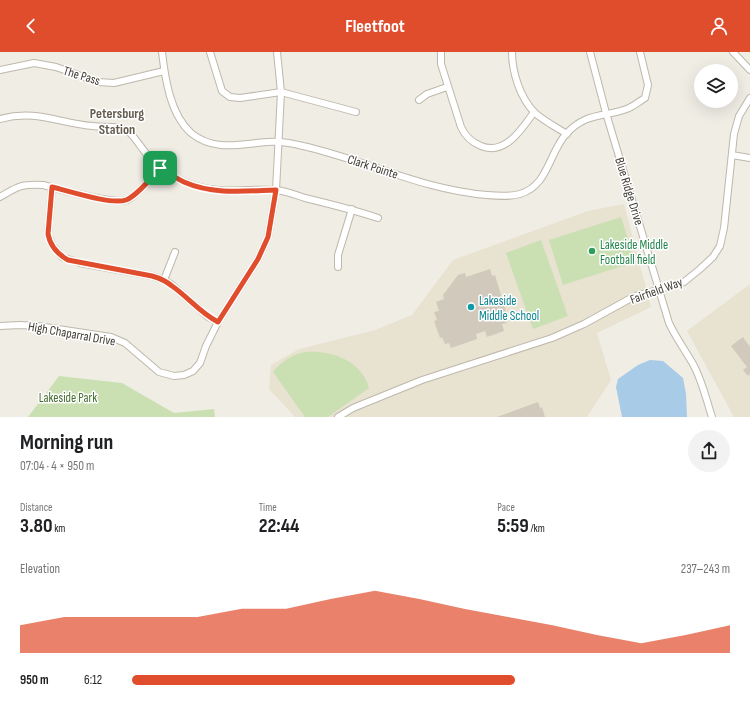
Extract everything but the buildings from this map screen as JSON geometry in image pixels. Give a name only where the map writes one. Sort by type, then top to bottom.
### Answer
[{"type":"street","name":"Clark Pointe","points":[[162,52],[164,71],[174,107],[181,121],[192,133],[211,142],[234,146],[278,142],[305,146],[345,157],[386,172],[455,190],[476,194],[509,197],[532,189],[536,186],[559,143],[583,120],[629,108],[645,98],[648,85],[640,52]]},
{"type":"street","points":[[210,52],[222,91],[230,97],[240,98],[281,92],[356,112]]},
{"type":"street","name":"High Chaparral Drive","points":[[0,326],[38,326],[111,337],[125,343],[159,372],[174,376],[184,375],[193,371],[200,363],[206,346],[218,322],[258,259],[268,237],[276,190],[281,92],[277,52]]},
{"type":"street","points":[[441,52],[441,64],[447,87],[465,136],[483,147],[492,148],[503,146],[512,140],[534,112]]},
{"type":"street","points":[[512,52],[514,71],[519,87],[534,112],[567,134]]},
{"type":"street","name":"Blue Ridge Drive","points":[[590,52],[606,113],[669,323],[679,344],[693,365],[712,417]]},
{"type":"street","points":[[733,52],[750,70]]},
{"type":"street","name":"The Pass","points":[[0,70],[34,63],[56,67],[98,82],[114,83],[164,71]]},
{"type":"street","points":[[419,100],[427,94],[447,87]]},
{"type":"street","name":"Fairfield Way","points":[[338,417],[354,408],[439,374],[552,338],[584,324],[633,297],[684,282],[713,257],[720,246],[724,228],[734,134],[739,116],[750,98]]},
{"type":"street","points":[[0,119],[18,115],[42,116],[93,126],[123,128],[136,139],[160,168],[184,182],[201,187],[236,192],[276,190],[352,209],[378,218]]},
{"type":"street","points":[[732,155],[750,158]]},
{"type":"street","points":[[0,197],[13,188],[22,185],[43,185],[113,202],[127,200],[135,194],[160,168]]},
{"type":"street","points":[[52,187],[48,234],[52,245],[62,257],[80,263],[152,276],[164,280],[172,285],[208,317],[218,322]]},
{"type":"street","points":[[338,267],[338,255],[352,209]]},
{"type":"street","points":[[164,280],[175,252]]},
{"type":"shaded area","points":[[624,204],[651,307],[597,333],[611,380],[587,417],[295,417],[269,389],[271,365],[299,349],[375,330],[412,315],[453,260],[588,211]]},
{"type":"shaded area","points":[[750,284],[750,417],[734,417],[687,331]]},
{"type":"green space","name":"Lakeside Middle Football field","points":[[621,217],[635,262],[563,285],[549,240]]},
{"type":"green space","points":[[541,240],[568,316],[533,329],[506,253]]},
{"type":"green space","points":[[305,352],[325,353],[344,359],[359,370],[365,378],[369,388],[328,417],[305,417],[273,372],[287,359]]},
{"type":"green space","name":"Lakeside Park","points":[[59,376],[122,383],[174,413],[214,409],[215,417],[28,417]]},
{"type":"water","points":[[650,360],[663,361],[683,378],[686,394],[687,417],[622,417],[616,387],[618,379],[638,365]]},
{"type":"place","name":"Lakeside Middle Football field","points":[[592,251]]},
{"type":"place","name":"Lakeside Middle School","points":[[471,307]]},
{"type":"district","name":"Petersburg Station","points":[[117,122]]},
{"type":"route","points":[[160,168],[184,182],[201,187],[236,192],[276,190],[268,237],[258,259],[218,322],[208,317],[172,285],[164,280],[152,276],[68,260],[57,252],[49,239],[48,234],[52,187],[113,202],[127,200],[135,194],[160,168]]}]
